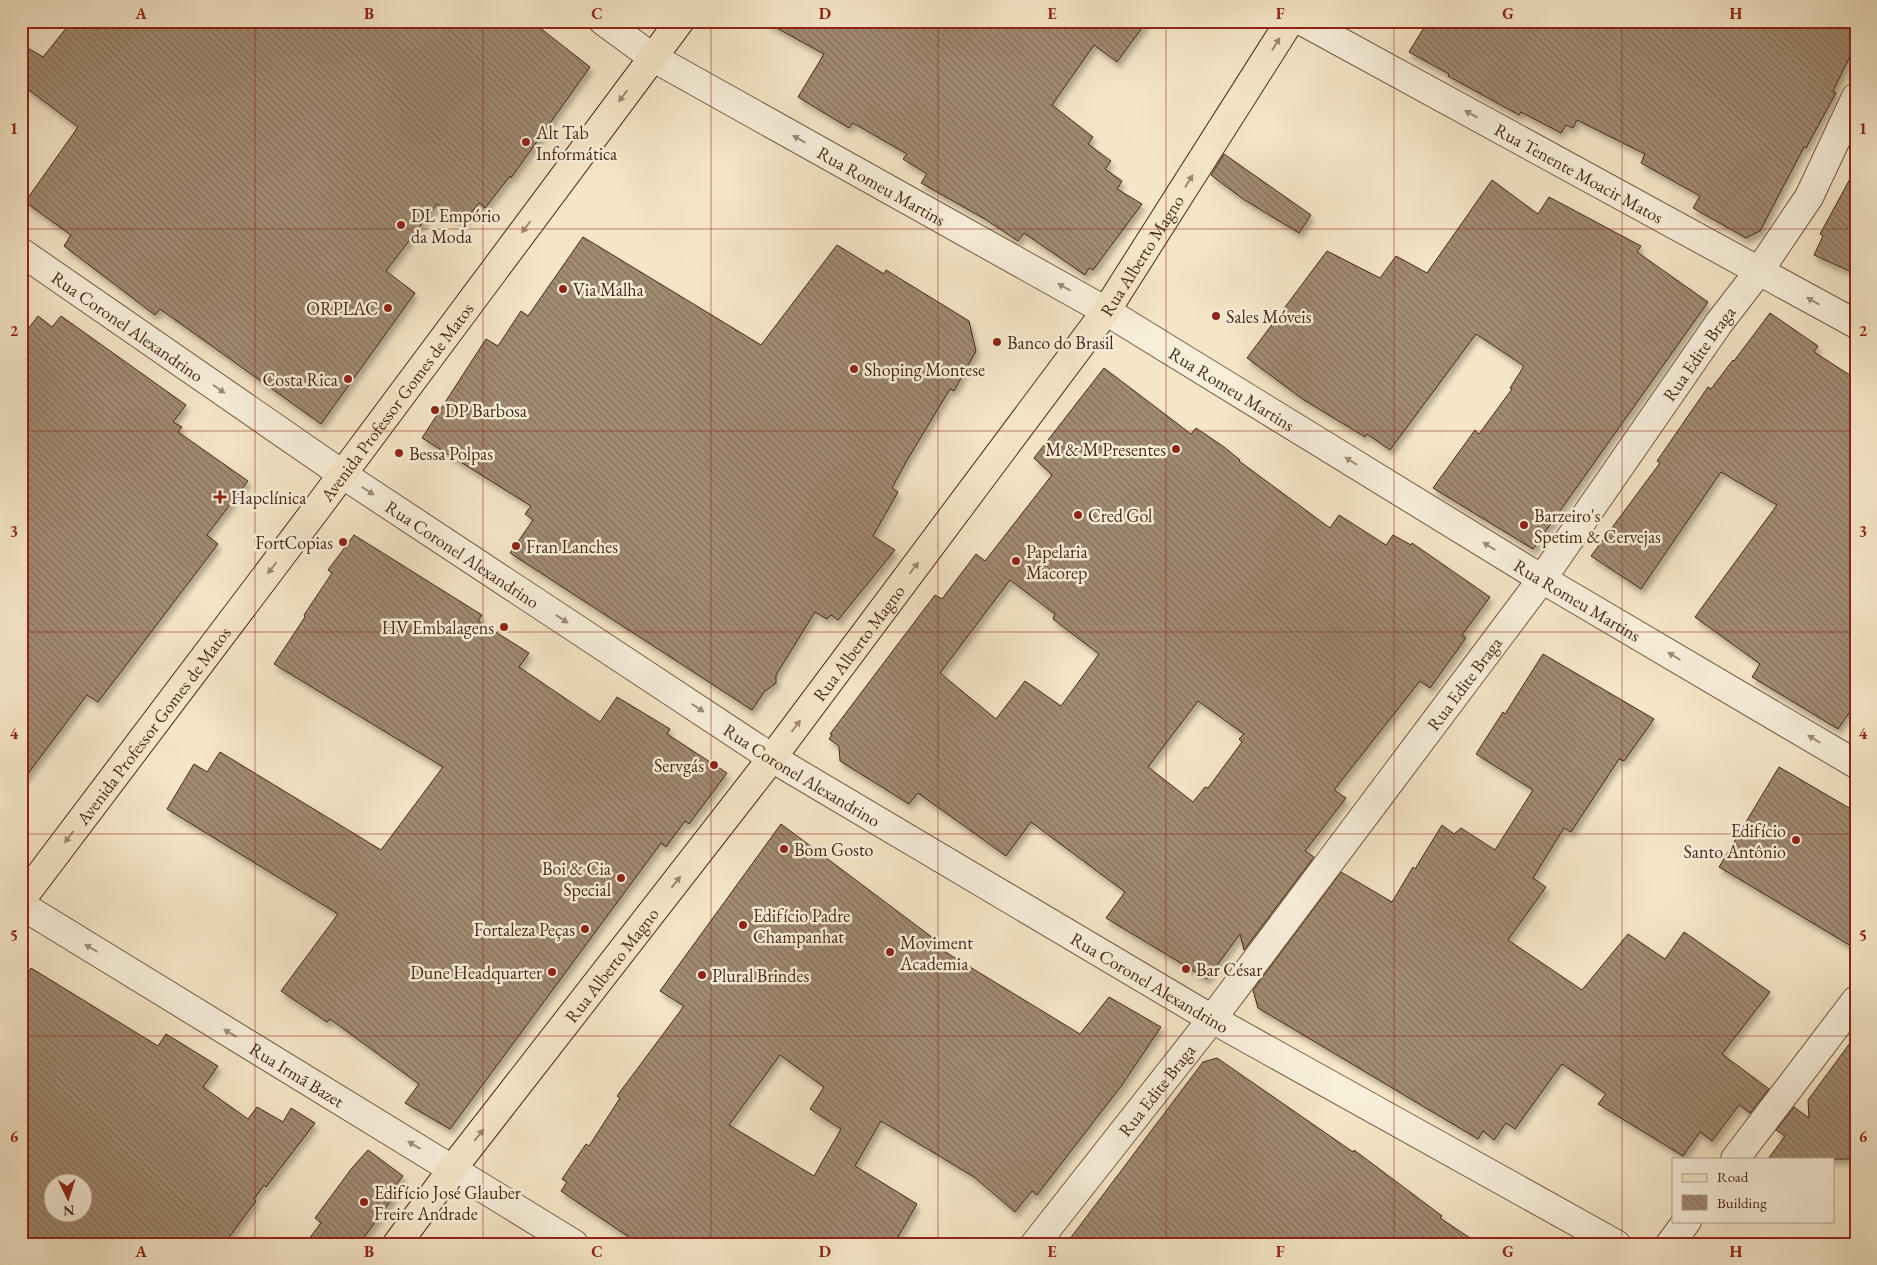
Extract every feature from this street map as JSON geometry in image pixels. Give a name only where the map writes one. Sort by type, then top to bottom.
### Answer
[{"type":"main road","name":"Avenida Professor Gomes de Matos","points":[[21,900],[680,21]]},
{"type":"main road","name":"Rua Alberto Magno","points":[[397,1244],[453,1168],[772,758],[1106,311],[1290,21]]},
{"type":"street","name":"Rua Romeu Martins","points":[[603,21],[652,57],[1106,311],[1542,579],[1856,764]]},
{"type":"street","name":"Rua Tenente Moacir Matos","points":[[1302,21],[1856,324]]},
{"type":"street","name":"Rua Edite Braga","points":[[1034,1244],[1212,1019],[1542,579],[1719,323],[1759,271],[1808,197],[1856,97]]},
{"type":"street","name":"Rua Coronel Alexandrino","points":[[21,252],[342,474],[772,758],[1212,1019],[1616,1244]]},
{"type":"street","name":"Rua Irmã Bazet","points":[[21,905],[453,1168],[574,1244]]},
{"type":"street","points":[[1736,1158],[1856,1000]]},
{"type":"street","points":[[1670,1244],[1686,1222]]},
{"type":"building","points":[[72,21],[531,21],[590,67],[511,178],[510,176],[485,208],[479,203],[462,224],[437,204],[386,271],[415,293],[321,424],[160,309],[155,315],[64,246],[71,235],[25,202],[78,127],[21,84],[21,44],[43,57]]},
{"type":"building","points":[[764,21],[988,21],[1001,27],[1005,21],[1147,21],[1117,62],[1094,45],[1052,105],[1093,137],[1088,144],[1111,161],[1105,169],[1122,181],[1117,189],[1142,204],[1093,270],[1089,268],[1085,275],[1024,233],[1018,241],[985,219],[921,183],[927,174],[903,159],[907,154],[853,123],[849,128],[798,97],[824,54]]},
{"type":"building","points":[[1428,21],[1856,21],[1856,44],[1833,91],[1836,93],[1806,148],[1804,147],[1760,231],[1746,238],[1693,208],[1700,196],[1641,163],[1645,154],[1577,120],[1573,128],[1566,125],[1561,133],[1521,112],[1519,115],[1409,52]]},
{"type":"building","points":[[1224,154],[1311,215],[1299,233],[1243,199],[1211,175]]},
{"type":"building","points":[[1856,168],[1856,274],[1814,255],[1823,236],[1820,234]]},
{"type":"building","points":[[1492,180],[1538,214],[1549,197],[1641,246],[1637,252],[1708,302],[1533,549],[1433,488],[1475,430],[1479,434],[1512,389],[1510,388],[1524,366],[1476,334],[1390,450],[1367,434],[1365,437],[1304,400],[1247,358],[1327,251],[1380,278],[1396,256],[1427,273]]},
{"type":"building","points":[[583,237],[761,345],[837,245],[884,274],[886,270],[969,321],[976,351],[954,391],[950,389],[906,462],[892,488],[898,492],[873,536],[895,550],[838,620],[831,615],[827,619],[815,612],[776,675],[776,683],[764,692],[752,710],[510,553],[533,520],[525,514],[531,506],[422,438],[486,339],[498,346],[521,311],[528,316]]},
{"type":"building","points":[[1770,313],[1818,346],[1814,352],[1856,379],[1856,703],[1838,729],[1752,677],[1760,664],[1695,617],[1777,505],[1721,472],[1641,589],[1591,556],[1660,463],[1657,461],[1708,387],[1711,389]]},
{"type":"building","points":[[38,316],[52,327],[61,316],[186,405],[173,422],[182,427],[178,432],[248,481],[207,535],[218,544],[98,702],[87,695],[21,783],[21,338]]},
{"type":"building","points":[[1104,368],[1191,434],[1196,428],[1224,447],[1239,461],[1330,528],[1339,515],[1386,545],[1393,535],[1411,545],[1412,543],[1490,597],[1462,635],[1466,638],[1430,688],[1420,681],[1334,790],[1346,798],[1305,851],[1314,857],[1244,950],[1240,934],[1207,979],[1106,918],[1125,892],[1031,822],[1006,856],[918,793],[909,804],[840,761],[839,746],[829,739],[832,735],[830,734],[935,595],[942,599],[976,554],[985,561],[1052,475],[1034,458]],"holes":[[[1010,580],[1055,614],[1053,619],[1099,654],[1061,706],[1025,681],[996,719],[940,673]],[[1198,701],[1244,734],[1239,739],[1242,742],[1208,788],[1205,787],[1193,802],[1148,767]]]},
{"type":"building","points":[[354,535],[482,615],[478,621],[529,653],[519,667],[600,722],[617,697],[670,729],[667,734],[727,773],[689,824],[685,821],[666,847],[661,843],[450,1129],[405,1103],[419,1084],[330,1019],[327,1022],[281,991],[338,914],[167,809],[194,764],[207,772],[220,752],[381,850],[443,767],[274,664],[332,573],[328,570]]},
{"type":"building","points":[[1543,654],[1654,719],[1624,761],[1619,759],[1571,832],[1564,828],[1533,878],[1546,887],[1508,940],[1582,990],[1628,934],[1665,959],[1684,932],[1770,992],[1722,1054],[1769,1089],[1750,1113],[1739,1105],[1712,1141],[1700,1132],[1683,1156],[1598,1104],[1606,1094],[1562,1064],[1515,1129],[1506,1123],[1494,1140],[1483,1131],[1478,1139],[1258,1008],[1253,990],[1341,872],[1392,902],[1442,825],[1454,834],[1461,828],[1495,850],[1533,790],[1476,754],[1503,712],[1505,714]]},
{"type":"building","name":"Edifício Santo Antônio","points":[[1779,767],[1856,812],[1856,949],[1719,867]]},
{"type":"building","points":[[781,824],[945,947],[942,950],[1080,1034],[1109,997],[1161,1027],[1122,1085],[1037,1195],[1032,1191],[1015,1212],[974,1177],[881,1121],[855,1166],[917,1204],[894,1244],[639,1244],[561,1191],[567,1182],[562,1179],[586,1144],[589,1146],[620,1098],[617,1096],[684,1006],[660,991]],"holes":[[[780,1055],[824,1087],[810,1109],[841,1129],[814,1176],[729,1125]]]},
{"type":"building","points":[[31,968],[158,1046],[166,1034],[218,1066],[203,1087],[248,1119],[257,1107],[283,1122],[291,1108],[315,1123],[266,1187],[264,1185],[254,1199],[256,1201],[224,1244],[21,1244],[21,983]]},
{"type":"building","points":[[1856,1035],[1856,1159],[1769,1158],[1785,1136],[1776,1130],[1794,1107],[1809,1118],[1808,1100]]},
{"type":"building","points":[[1217,1058],[1353,1152],[1354,1150],[1442,1216],[1440,1218],[1479,1244],[1066,1244],[1203,1062]]},
{"type":"building","name":"Edifício José Glauber Freire Andrade","points":[[368,1150],[403,1176],[391,1191],[395,1195],[359,1244],[305,1244],[321,1223],[315,1218],[352,1168]]},
{"type":"place","name":"Alt Tab Informática","points":[[526,142]]},
{"type":"place","name":"DL Empório da Moda","points":[[401,225]]},
{"type":"place","name":"Via Malha","points":[[563,289]]},
{"type":"place","name":"ORPLAC","points":[[388,308]]},
{"type":"place","name":"Sales Móveis","points":[[1216,316]]},
{"type":"place","name":"Banco do Brasil","points":[[997,342]]},
{"type":"place","name":"Shoping Montese","points":[[854,369]]},
{"type":"place","name":"Costa Rica","points":[[348,379]]},
{"type":"place","name":"DP Barbosa","points":[[435,410]]},
{"type":"place","name":"M & M Presentes","points":[[1176,449]]},
{"type":"place","name":"Bessa Polpas","points":[[399,453]]},
{"type":"place","name":"Hapclínica","points":[[220,497]]},
{"type":"place","name":"Cred Gol","points":[[1078,515]]},
{"type":"place","name":"Barzeiro's Spetim & Cervejas","points":[[1524,525]]},
{"type":"place","name":"FortCopias","points":[[343,542]]},
{"type":"place","name":"Fran Lanches","points":[[516,546]]},
{"type":"place","name":"Papelaria Macorep","points":[[1016,561]]},
{"type":"place","name":"HV Embalagens","points":[[504,627]]},
{"type":"place","name":"Servgás","points":[[714,765]]},
{"type":"place","name":"Edifício Santo Antônio","points":[[1796,840]]},
{"type":"place","name":"Bom Gosto","points":[[784,849]]},
{"type":"place","name":"Boi & Cia Special","points":[[621,878]]},
{"type":"place","name":"Edifício Padre Champanhat","points":[[743,925]]},
{"type":"place","name":"Fortaleza Peças","points":[[585,929]]},
{"type":"place","name":"Moviment Academia","points":[[890,952]]},
{"type":"place","name":"Bar César","points":[[1186,969]]},
{"type":"place","name":"Dune Headquarter","points":[[552,972]]},
{"type":"place","name":"Plural Brindes","points":[[702,975]]},
{"type":"place","name":"Edifício José Glauber Freire Andrade","points":[[364,1202]]}]
